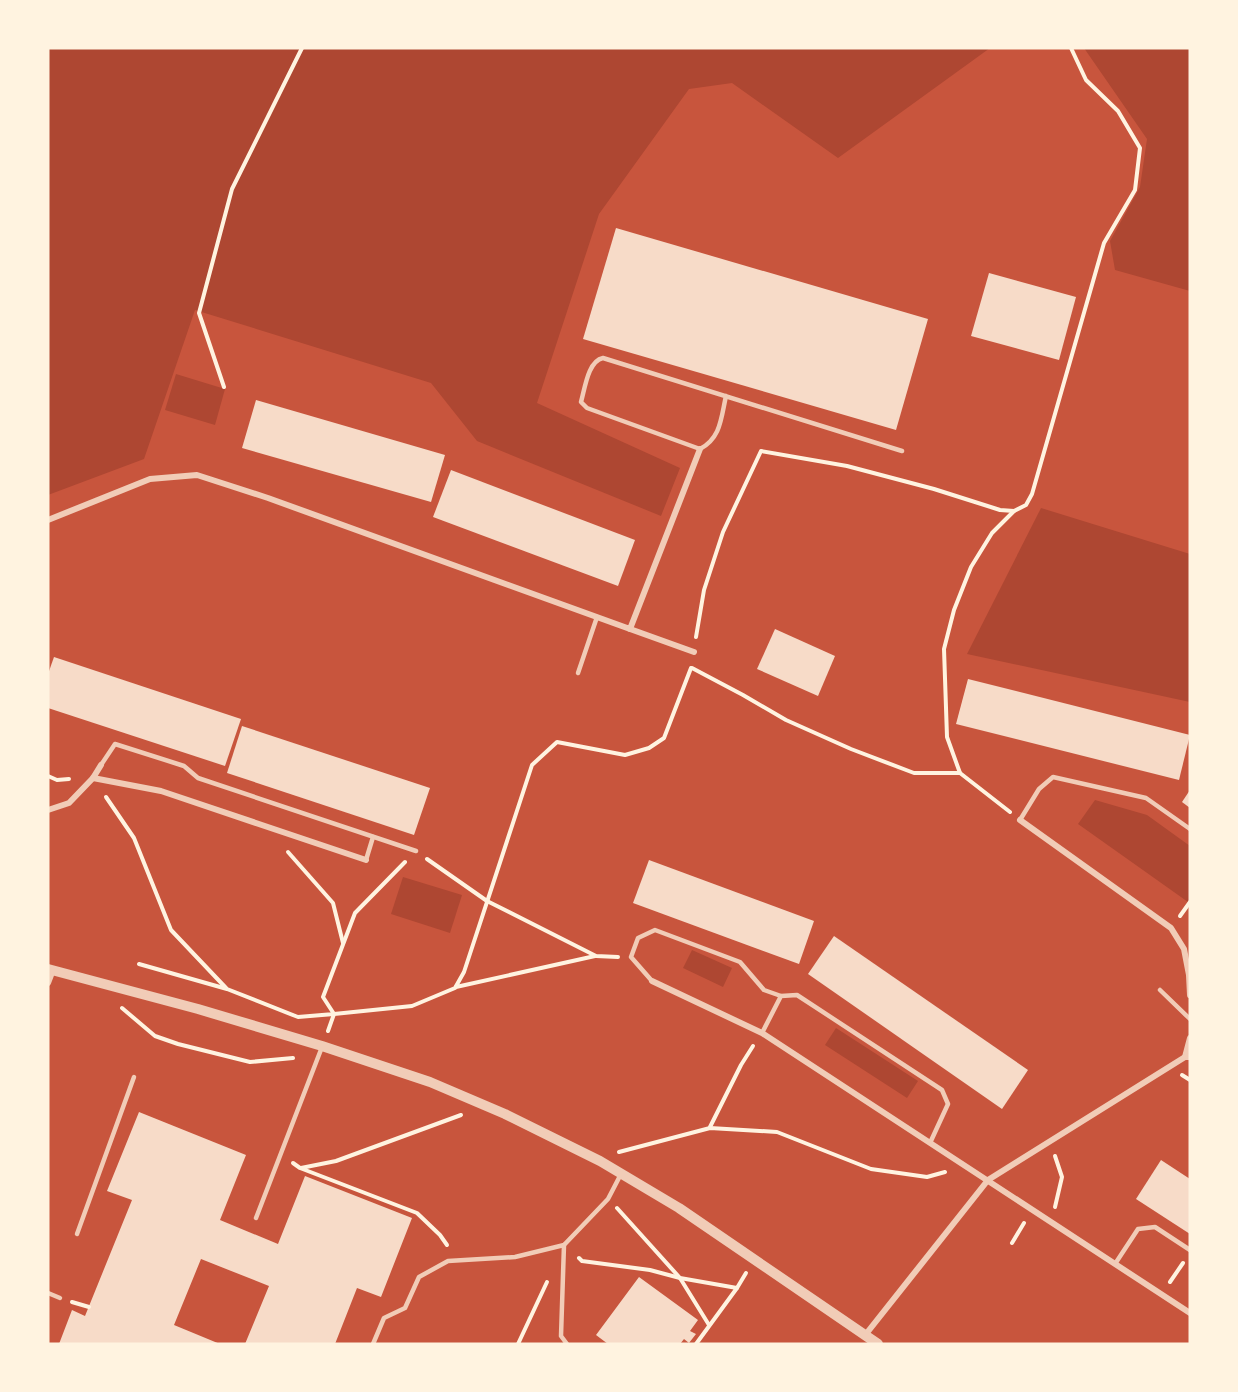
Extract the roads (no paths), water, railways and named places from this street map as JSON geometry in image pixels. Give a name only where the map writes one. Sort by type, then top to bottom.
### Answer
[{"type":"street","points":[[630,629],[700,449]]},
{"type":"street","points":[[48,520],[150,479],[197,475],[268,498],[694,652]]},
{"type":"street","points":[[48,810],[69,803],[93,778],[100,765]]},
{"type":"street","points":[[93,778],[160,791],[366,860]]},
{"type":"street","points":[[1020,820],[1171,928],[1184,949],[1190,995]]},
{"type":"street","points":[[48,983],[50,969],[198,1009],[322,1046],[430,1082],[505,1113],[594,1158],[679,1208],[878,1344]]},
{"type":"street","points":[[652,981],[762,1033],[1190,1313]]},
{"type":"street","points":[[866,1334],[988,1180],[1187,1057],[1190,1038]]},
{"type":"lane","points":[[726,396],[717,433],[710,444],[700,449],[587,408],[581,402],[592,365],[597,359],[603,358],[726,396],[902,451]]},
{"type":"lane","points":[[578,674],[597,617]]},
{"type":"lane","points":[[100,765],[115,744],[184,766],[198,778],[416,851]]},
{"type":"lane","points":[[1020,820],[1039,789],[1053,777],[1146,798],[1190,829]]},
{"type":"lane","points":[[366,860],[373,837]]},
{"type":"lane","points":[[652,981],[631,957],[638,938],[655,930],[740,962],[764,990],[781,996],[796,994],[942,1090],[948,1104],[930,1143]]},
{"type":"lane","points":[[1160,990],[1190,1019]]},
{"type":"lane","points":[[762,1033],[781,996]]},
{"type":"lane","points":[[256,1218],[322,1046]]},
{"type":"lane","points":[[77,1234],[134,1077]]},
{"type":"lane","points":[[373,1344],[384,1318],[405,1308],[419,1277],[448,1261],[515,1257],[564,1245],[608,1199],[621,1174]]},
{"type":"lane","points":[[1115,1264],[1138,1229],[1155,1227],[1190,1250]]},
{"type":"lane","points":[[564,1245],[561,1336],[567,1344]]},
{"type":"lane","points":[[48,1293],[60,1298]]}]
